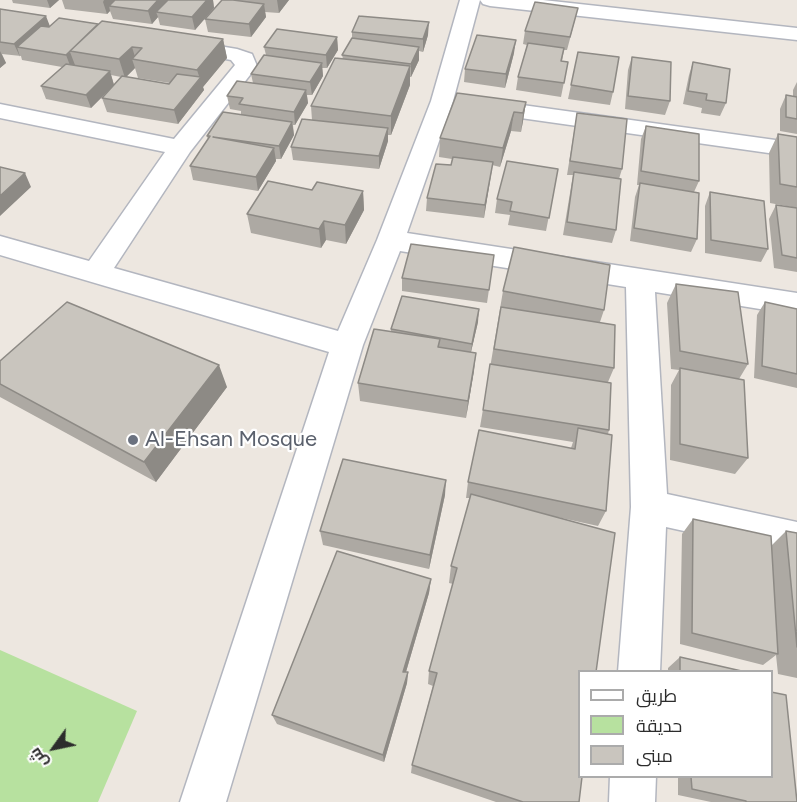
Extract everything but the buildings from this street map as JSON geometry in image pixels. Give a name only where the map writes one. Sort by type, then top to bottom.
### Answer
[{"type":"street","points":[[203,802],[347,345],[391,240],[442,100],[470,0]]},
{"type":"street","points":[[490,0],[797,34]]},
{"type":"street","points":[[618,0],[797,20]]},
{"type":"street","points":[[96,272],[180,147],[246,66],[244,59],[237,55],[163,43]]},
{"type":"street","points":[[442,100],[797,150]]},
{"type":"street","points":[[0,111],[180,147]]},
{"type":"street","points":[[391,240],[797,303]]},
{"type":"street","points":[[0,245],[347,345]]},
{"type":"street","points":[[639,670],[649,507],[640,279]]},
{"type":"street","points":[[649,507],[797,539]]},
{"type":"street","points":[[632,802],[633,778]]},
{"type":"green space","points":[[0,650],[137,711],[98,802],[0,802]]},
{"type":"place","name":"Al-Ehsan Mosque","points":[[133,440]]}]
